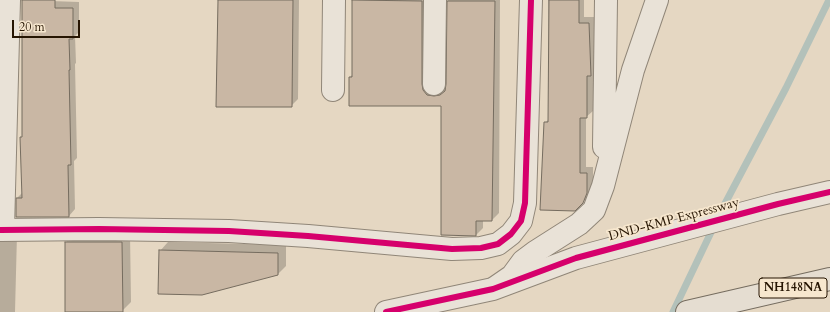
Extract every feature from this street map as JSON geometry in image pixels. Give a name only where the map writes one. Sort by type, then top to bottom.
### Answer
[{"type":"highway","name":"NH148NA","points":[[687,312],[830,279]]},
{"type":"street","points":[[9,0],[1,230],[229,231],[308,236],[452,249],[481,248],[498,244],[511,234],[521,221],[525,203],[531,0]]},
{"type":"street","points":[[333,90],[334,0]]},
{"type":"street","points":[[434,84],[435,0]]},
{"type":"street","points":[[603,186],[606,0]]},
{"type":"street","points":[[386,312],[493,289],[512,276],[523,261],[588,216],[596,205],[603,186],[633,70],[657,0]]},
{"type":"street","name":"DND-KMP Expressway","points":[[493,289],[576,258],[778,204],[830,192]]},
{"type":"building","points":[[22,0],[55,0],[55,8],[73,8],[73,39],[69,39],[71,165],[68,165],[69,217],[16,217],[16,198],[22,198],[20,137],[22,137]]},
{"type":"building","points":[[218,0],[293,0],[292,107],[216,107]]},
{"type":"building","points":[[352,0],[422,1],[422,84],[423,90],[427,95],[434,96],[440,95],[445,91],[446,84],[447,1],[495,1],[492,221],[476,221],[476,236],[441,235],[441,106],[349,106],[349,77],[352,77]]},
{"type":"building","points":[[549,0],[579,0],[579,23],[589,23],[591,76],[587,76],[587,118],[580,118],[580,173],[587,173],[587,193],[583,203],[575,211],[540,210],[544,122],[548,122]]},
{"type":"building","points":[[65,242],[122,242],[123,312],[65,312]]},
{"type":"building","points":[[159,250],[278,253],[278,275],[202,295],[158,294]]},
{"type":"waterway","points":[[719,215],[786,88],[829,0]]},
{"type":"waterway","points":[[673,312],[714,226]]},
{"type":"cycle path","points":[[0,230],[99,229],[229,231],[308,236],[452,249],[481,248],[498,244],[511,234],[521,221],[525,203],[531,0]]},
{"type":"cycle path","points":[[386,312],[493,289],[576,258],[778,204],[830,192]]}]
